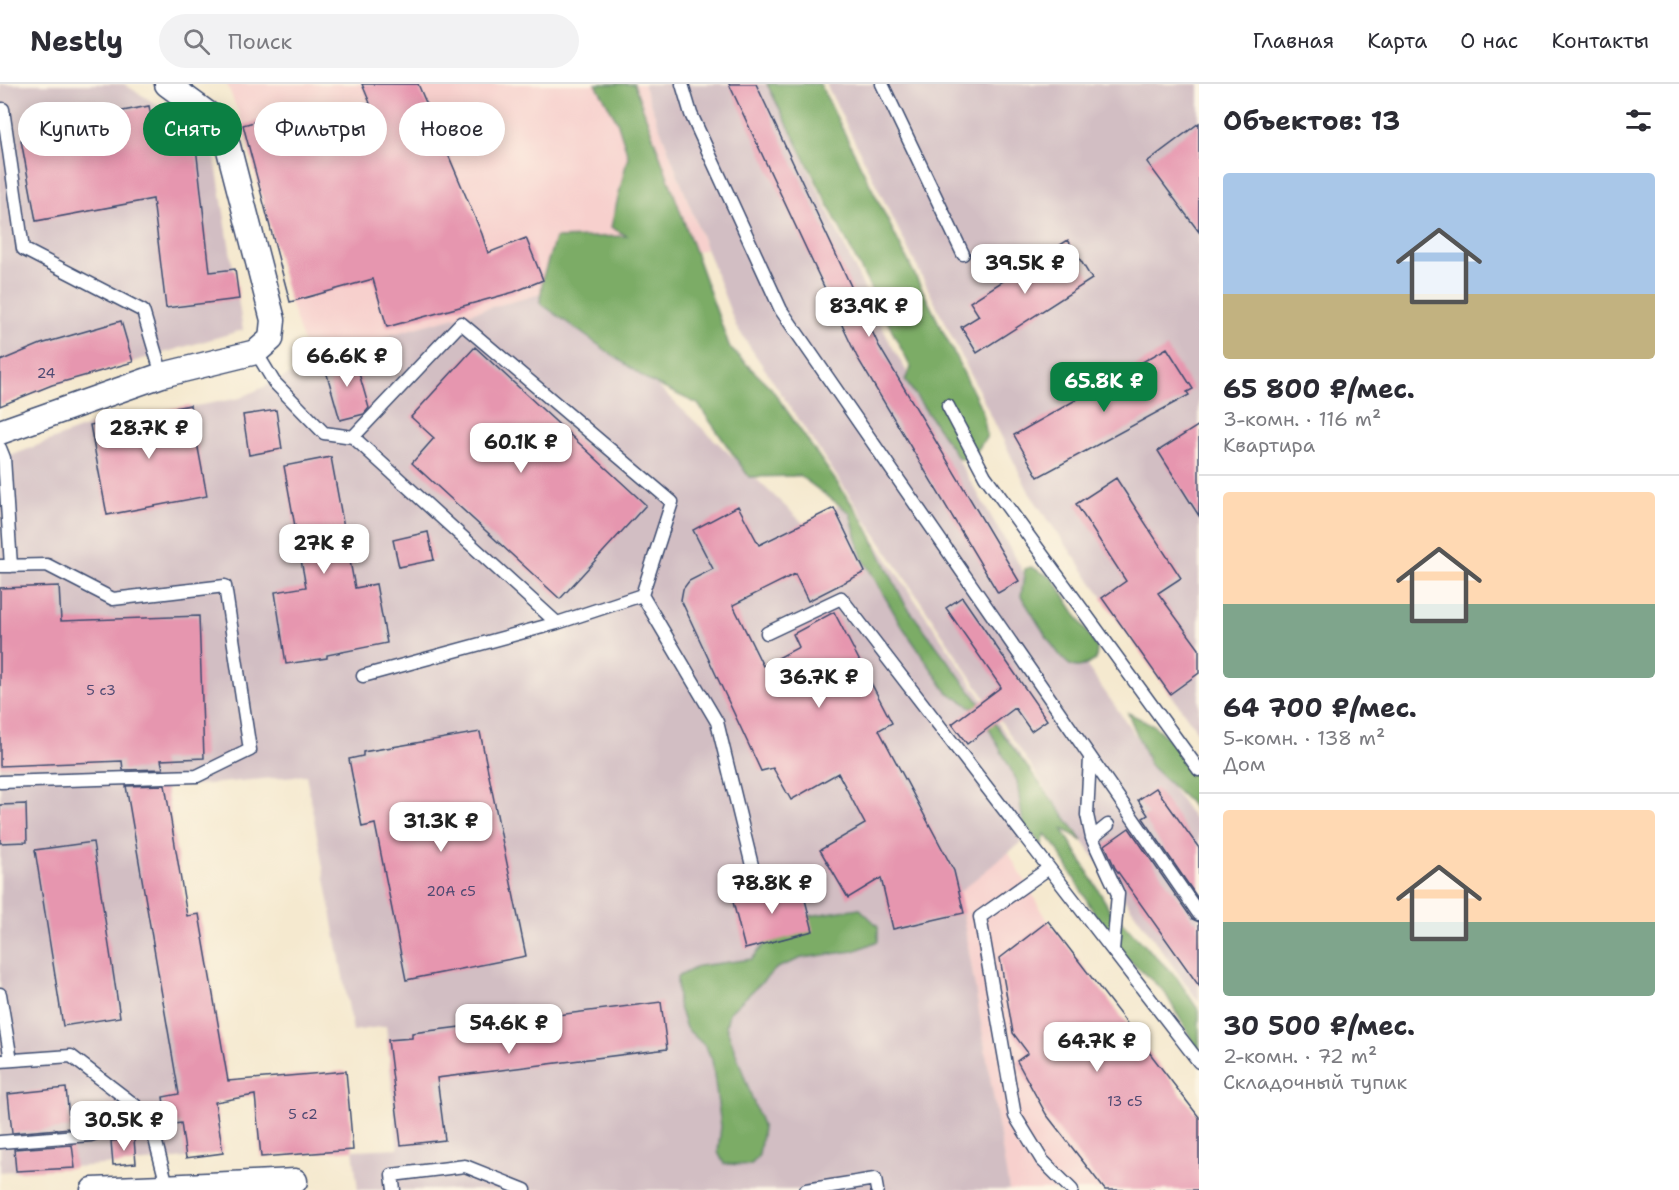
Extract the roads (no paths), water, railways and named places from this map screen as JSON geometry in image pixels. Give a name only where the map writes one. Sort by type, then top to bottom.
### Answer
[{"type":"street","points":[[0,432],[162,375],[256,352],[271,339],[273,320],[228,146],[208,114],[166,84]]},
{"type":"street","points":[[93,1190],[168,1189],[296,1181]]},
{"type":"lane","points":[[682,84],[691,114],[781,310],[1199,914]]},
{"type":"lane","points":[[882,84],[963,254]]},
{"type":"lane","points":[[3,109],[23,249],[143,310],[162,375]]},
{"type":"lane","points":[[353,437],[461,323],[672,502],[642,595],[717,722],[756,882]]},
{"type":"lane","points":[[256,352],[274,382],[324,433],[353,437],[557,623]]},
{"type":"lane","points":[[948,406],[985,476],[1199,770]]},
{"type":"lane","points":[[0,448],[4,458],[5,566],[47,565],[113,599],[225,586],[250,750],[197,776],[0,782]]},
{"type":"lane","points":[[363,676],[557,623],[642,595]]},
{"type":"lane","points":[[767,633],[841,598],[1199,1062]]},
{"type":"lane","points":[[1090,758],[1087,815],[1092,838],[1118,894],[1113,950]]},
{"type":"lane","points":[[1092,838],[1108,825]]},
{"type":"lane","points":[[1048,868],[980,917],[1015,1116],[1042,1160],[1072,1190]]},
{"type":"lane","points":[[0,994],[6,1061],[71,1056],[149,1116],[168,1189]]},
{"type":"lane","points":[[0,1142],[90,1135],[149,1116]]},
{"type":"lane","points":[[394,1190],[392,1175],[465,1166],[525,1190]]},
{"type":"lane","points":[[806,1190],[875,1179],[877,1190]]}]
